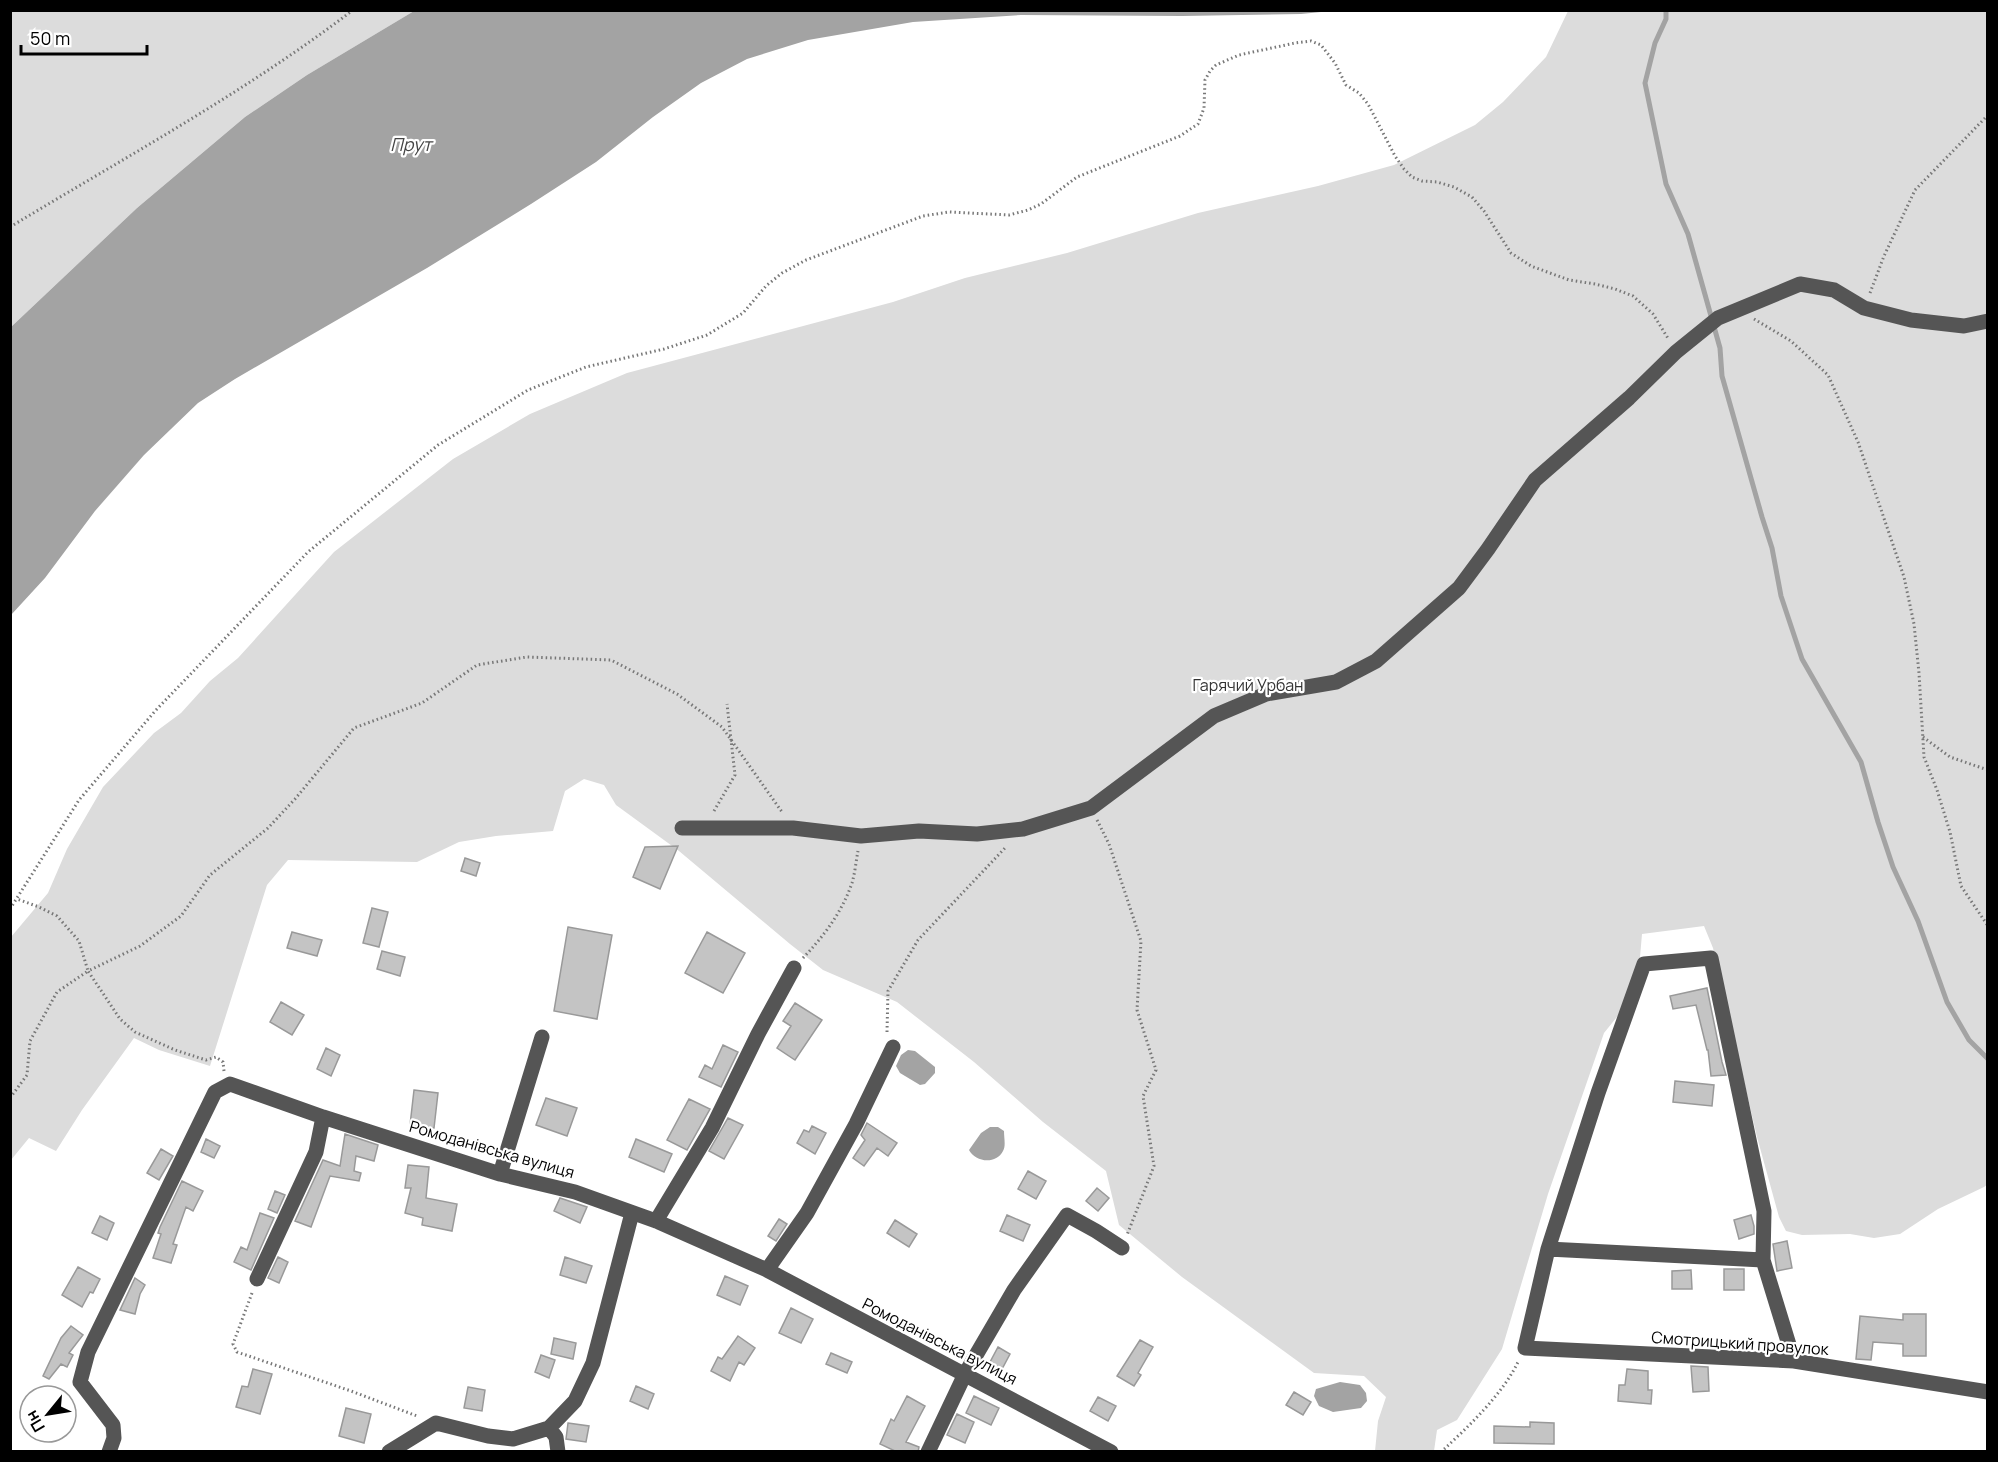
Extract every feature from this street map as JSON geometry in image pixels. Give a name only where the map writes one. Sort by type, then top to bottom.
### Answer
[{"type":"street","points":[[688,828],[794,828],[861,836],[919,831],[977,834],[1023,829],[1090,808],[1214,716],[1266,693],[1336,682],[1376,662],[1459,588],[1534,480],[1629,398],[1676,352],[1718,318],[1800,284],[1834,290],[1864,308],[1911,320],[1964,326],[1988,321]]},
{"type":"street","points":[[1525,1348],[1548,1249],[1598,1093],[1644,964],[1711,958],[1764,1211],[1763,1260],[1794,1361]]},
{"type":"street","points":[[656,1221],[711,1128],[794,968]]},
{"type":"street","points":[[500,1174],[542,1037]]},
{"type":"street","points":[[767,1270],[812,1203],[856,1124],[893,1047]]},
{"type":"street","points":[[110,1452],[114,1438],[113,1425],[80,1382],[88,1352],[215,1092],[230,1084]]},
{"type":"street","name":"Ромоданівська вулиця","points":[[230,1084],[323,1117],[500,1174],[575,1192],[656,1221],[767,1270],[1111,1452]]},
{"type":"street","points":[[257,1279],[316,1152],[323,1117]]},
{"type":"street","points":[[389,1452],[436,1423],[488,1436],[513,1439],[549,1428],[575,1401],[593,1363],[632,1213]]},
{"type":"street","points":[[928,1452],[965,1374],[1014,1290],[1066,1215],[1122,1248]]},
{"type":"street","points":[[1548,1249],[1763,1260]]},
{"type":"street","name":"Смотрицький провулок","points":[[1525,1348],[1794,1361],[1988,1392]]},
{"type":"street","points":[[549,1428],[556,1437],[558,1452]]},
{"type":"path","points":[[10,227],[218,101],[315,39],[353,10]]},
{"type":"path","points":[[10,909],[79,800],[156,710],[308,552],[438,446],[528,390],[586,367],[664,349],[707,335],[743,313],[766,286],[782,273],[806,260],[923,216],[949,212],[1009,214],[1028,210],[1041,204],[1077,177],[1180,135],[1198,124],[1204,108],[1205,80],[1210,71],[1216,65],[1239,55],[1295,43],[1311,42],[1321,45],[1335,63],[1346,85],[1359,93],[1368,104],[1395,156],[1412,177],[1454,187],[1472,197],[1484,211],[1511,253],[1532,266],[1569,280],[1595,284],[1633,296],[1653,314],[1676,352]]},
{"type":"path","points":[[1864,308],[1884,256],[1915,190],[1988,115]]},
{"type":"path","points":[[1738,309],[1791,341],[1828,375],[1858,442],[1904,577],[1914,624],[1924,757],[1950,832],[1961,886],[1988,927]]},
{"type":"path","points":[[10,1098],[27,1075],[30,1041],[57,992],[88,971],[140,946],[182,915],[210,875],[268,828],[354,728],[422,703],[477,664],[527,657],[611,660],[677,694],[722,727],[794,828]]},
{"type":"path","points":[[688,828],[716,810],[735,775],[727,704]]},
{"type":"path","points":[[1923,736],[1950,757],[1988,770]]},
{"type":"path","points":[[1090,808],[1109,844],[1141,941],[1137,1010],[1156,1071],[1143,1096],[1154,1166],[1122,1248]]},
{"type":"path","points":[[893,1047],[887,1034],[888,991],[918,940],[1023,829]]},
{"type":"path","points":[[794,968],[821,940],[837,915],[852,882],[861,836]]},
{"type":"path","points":[[17,899],[57,916],[79,941],[88,971],[113,1010],[135,1032],[175,1050],[206,1060],[216,1057],[223,1062],[224,1077],[230,1084]]},
{"type":"path","points":[[257,1279],[233,1344],[237,1352],[436,1423]]},
{"type":"path","points":[[1442,1452],[1493,1398],[1512,1374],[1525,1348]]},
{"type":"green space","points":[[11,11],[414,11],[307,75],[245,117],[137,208],[11,327]]},
{"type":"green space","name":"Гарячий Урбан","points":[[1568,11],[1987,11],[1988,1184],[1984,1187],[1938,1209],[1900,1234],[1874,1238],[1850,1234],[1802,1235],[1786,1231],[1779,1217],[1757,1137],[1713,948],[1704,926],[1642,934],[1637,992],[1604,1033],[1548,1194],[1502,1349],[1457,1420],[1437,1430],[1434,1451],[1375,1451],[1378,1421],[1386,1397],[1364,1376],[1314,1373],[1182,1277],[1119,1225],[1106,1171],[897,1002],[823,970],[679,851],[616,805],[604,785],[584,779],[565,791],[553,831],[459,842],[417,862],[288,860],[267,885],[210,1066],[159,1050],[134,1038],[82,1110],[56,1151],[29,1138],[11,1160],[11,937],[48,893],[67,849],[103,787],[154,733],[181,713],[210,681],[238,658],[334,552],[453,459],[530,414],[627,373],[893,302],[965,278],[1067,253],[1198,213],[1318,186],[1394,165],[1475,125],[1503,102],[1546,57]]},
{"type":"water","name":"Прут","points":[[414,11],[1331,11],[1301,14],[1182,16],[1021,15],[913,22],[808,40],[747,59],[701,83],[596,162],[531,204],[198,403],[144,455],[95,511],[45,578],[11,615],[11,327],[137,208],[245,117],[307,75]]},
{"type":"water","points":[[908,1050],[915,1051],[935,1067],[935,1073],[925,1084],[920,1085],[900,1073],[896,1066],[901,1055]]},
{"type":"water","points":[[990,1127],[998,1127],[1004,1131],[1004,1149],[996,1158],[981,1159],[969,1150],[981,1133]]},
{"type":"water","points":[[1340,1382],[1360,1385],[1366,1393],[1367,1401],[1361,1408],[1333,1412],[1319,1406],[1314,1396],[1316,1389]]},
{"type":"building","points":[[678,846],[660,889],[633,877],[645,847]]},
{"type":"building","points":[[465,858],[480,863],[476,876],[461,871]]},
{"type":"building","points":[[372,908],[388,912],[379,947],[363,943]]},
{"type":"building","points":[[568,927],[612,935],[597,1019],[554,1011]]},
{"type":"building","points":[[292,932],[322,940],[317,956],[287,948]]},
{"type":"building","points":[[707,932],[745,953],[723,993],[685,973]]},
{"type":"building","points":[[382,951],[405,957],[400,976],[377,969]]},
{"type":"building","points":[[1707,988],[1726,1075],[1711,1076],[1708,1050],[1696,1005],[1673,1009],[1670,996]]},
{"type":"building","points":[[281,1002],[304,1015],[292,1035],[270,1022]]},
{"type":"building","points":[[795,1003],[822,1020],[795,1060],[777,1048],[791,1026],[783,1021]]},
{"type":"building","points":[[723,1045],[738,1052],[721,1087],[699,1077],[705,1065],[712,1069]]},
{"type":"building","points":[[326,1048],[340,1055],[331,1076],[317,1069]]},
{"type":"building","points":[[1675,1081],[1714,1085],[1712,1106],[1673,1102]]},
{"type":"building","points":[[414,1090],[438,1093],[434,1128],[410,1125]]},
{"type":"building","points":[[546,1098],[577,1108],[567,1136],[536,1125]]},
{"type":"building","points":[[689,1099],[710,1109],[687,1150],[667,1140]]},
{"type":"building","points":[[728,1118],[743,1125],[724,1159],[709,1151]]},
{"type":"building","points":[[867,1123],[897,1143],[888,1156],[877,1148],[864,1166],[853,1158],[865,1140],[861,1135]]},
{"type":"building","points":[[812,1126],[826,1133],[815,1154],[797,1143],[804,1130],[809,1132]]},
{"type":"building","points":[[345,1134],[378,1145],[374,1161],[356,1156],[354,1171],[361,1173],[359,1181],[330,1176],[311,1227],[295,1221],[323,1160],[340,1166]]},
{"type":"building","points":[[206,1139],[220,1146],[214,1158],[201,1152]]},
{"type":"building","points":[[636,1139],[672,1154],[664,1172],[629,1157]]},
{"type":"building","points":[[161,1149],[173,1156],[159,1180],[147,1173]]},
{"type":"building","points":[[408,1165],[429,1167],[426,1198],[457,1204],[452,1231],[422,1225],[423,1218],[405,1213],[411,1188],[405,1188]]},
{"type":"building","points":[[1028,1171],[1046,1181],[1036,1199],[1018,1189]]},
{"type":"building","points":[[182,1181],[203,1191],[193,1211],[186,1207],[173,1244],[177,1245],[171,1263],[153,1258],[161,1234],[158,1233],[160,1227]]},
{"type":"building","points":[[1097,1188],[1109,1198],[1098,1211],[1086,1201]]},
{"type":"building","points":[[275,1191],[285,1195],[277,1213],[268,1209]]},
{"type":"building","points":[[560,1198],[587,1207],[580,1223],[554,1211]]},
{"type":"building","points":[[260,1213],[274,1218],[251,1270],[234,1262],[241,1247],[247,1250]]},
{"type":"building","points":[[1007,1215],[1030,1225],[1023,1241],[1000,1231]]},
{"type":"building","points":[[1751,1215],[1754,1234],[1739,1239],[1734,1220]]},
{"type":"building","points":[[100,1216],[114,1223],[107,1240],[92,1233]]},
{"type":"building","points":[[779,1219],[787,1224],[776,1241],[768,1236]]},
{"type":"building","points":[[895,1220],[917,1234],[909,1247],[887,1233]]},
{"type":"building","points":[[1787,1241],[1792,1268],[1777,1271],[1773,1244]]},
{"type":"building","points":[[278,1257],[288,1262],[279,1283],[268,1278]]},
{"type":"building","points":[[565,1257],[592,1266],[586,1283],[560,1275]]},
{"type":"building","points":[[78,1267],[100,1279],[82,1307],[62,1295]]},
{"type":"building","points":[[1724,1269],[1744,1269],[1744,1290],[1724,1290]]},
{"type":"building","points":[[1691,1270],[1692,1289],[1672,1289],[1672,1271]]},
{"type":"building","points":[[725,1276],[748,1286],[740,1305],[717,1295]]},
{"type":"building","points":[[135,1278],[145,1285],[135,1314],[120,1310]]},
{"type":"building","points":[[791,1308],[813,1319],[801,1343],[779,1333]]},
{"type":"building","points":[[1903,1314],[1926,1314],[1926,1356],[1903,1356],[1903,1344],[1873,1342],[1871,1360],[1856,1359],[1860,1316],[1903,1320]]},
{"type":"building","points":[[71,1326],[83,1335],[69,1353],[73,1355],[67,1367],[61,1364],[49,1379],[43,1376],[61,1338]]},
{"type":"building","points":[[738,1336],[755,1348],[744,1365],[739,1362],[730,1381],[711,1371],[718,1357],[722,1359]]},
{"type":"building","points":[[554,1338],[576,1343],[573,1359],[551,1354]]},
{"type":"building","points":[[1140,1340],[1153,1347],[1138,1373],[1141,1375],[1134,1386],[1117,1376]]},
{"type":"building","points":[[998,1347],[1010,1354],[1001,1371],[989,1364]]},
{"type":"building","points":[[831,1353],[852,1362],[847,1373],[826,1364]]},
{"type":"building","points":[[541,1355],[555,1360],[549,1378],[535,1372]]},
{"type":"building","points":[[1691,1366],[1708,1367],[1709,1391],[1693,1392]]},
{"type":"building","points":[[253,1369],[272,1374],[260,1414],[236,1407],[242,1386],[248,1387]]},
{"type":"building","points":[[1627,1369],[1648,1371],[1648,1390],[1652,1390],[1651,1404],[1618,1401],[1619,1385],[1625,1385]]},
{"type":"building","points":[[636,1386],[654,1394],[648,1409],[630,1401]]},
{"type":"building","points":[[468,1387],[485,1390],[482,1411],[464,1408]]},
{"type":"building","points":[[1294,1392],[1311,1402],[1303,1415],[1286,1405]]},
{"type":"building","points":[[907,1396],[925,1406],[906,1442],[919,1447],[918,1452],[897,1452],[880,1444],[891,1419],[894,1421]]},
{"type":"building","points":[[974,1396],[999,1408],[991,1425],[966,1413]]},
{"type":"building","points":[[1098,1397],[1116,1406],[1108,1421],[1090,1411]]},
{"type":"building","points":[[346,1408],[371,1414],[364,1443],[339,1436]]},
{"type":"building","points":[[957,1414],[974,1422],[965,1443],[947,1435]]},
{"type":"building","points":[[1530,1422],[1554,1423],[1554,1444],[1494,1443],[1494,1426],[1530,1427]]},
{"type":"building","points":[[568,1423],[589,1426],[586,1442],[566,1439]]},
{"type":"waterway","points":[[1666,10],[1666,19],[1655,43],[1645,83],[1666,184],[1688,234],[1720,348],[1722,376],[1772,548],[1781,596],[1802,659],[1861,762],[1893,867],[1918,921],[1947,1002],[1969,1040],[1988,1059]]}]
